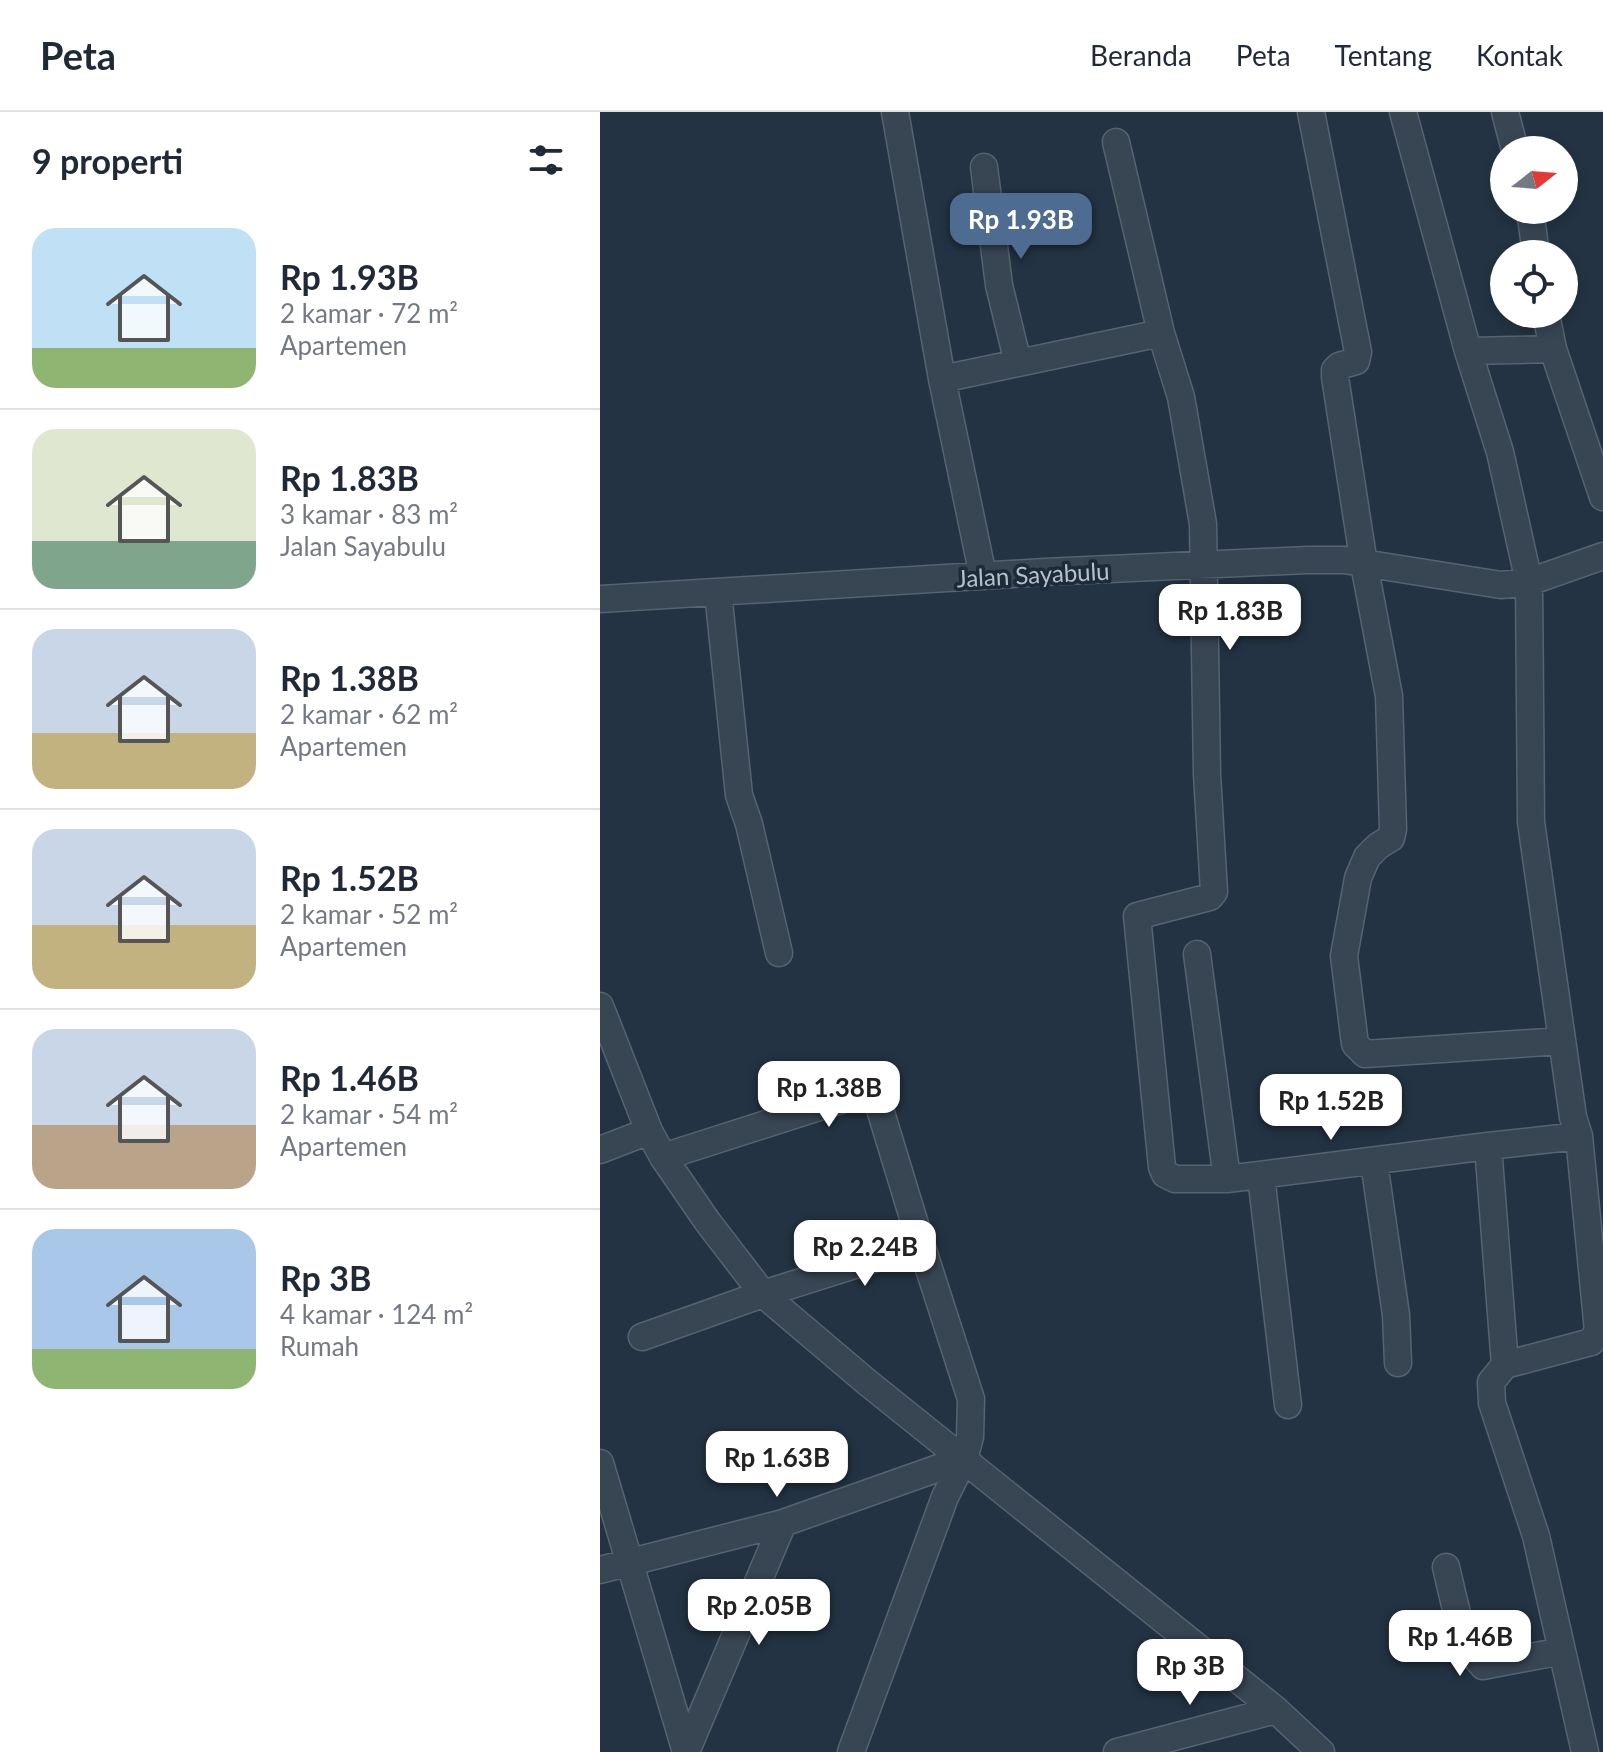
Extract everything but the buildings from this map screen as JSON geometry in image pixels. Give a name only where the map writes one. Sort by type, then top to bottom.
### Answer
[{"type":"street","points":[[895,112],[942,379],[983,576]]},
{"type":"street","points":[[1311,112],[1358,352],[1356,361],[1335,370],[1335,377],[1364,564],[1389,696],[1393,829],[1391,838],[1367,857],[1358,878],[1344,956],[1355,1044],[1365,1054],[1562,1041]]},
{"type":"street","points":[[1403,112],[1468,351],[1500,452],[1529,582],[1531,822],[1573,1117],[1579,1136],[1598,1331],[1591,1342],[1505,1365],[1491,1382],[1492,1403],[1536,1536],[1585,1752]]},
{"type":"street","points":[[1505,112],[1511,136]]},
{"type":"street","points":[[1116,142],[1161,333],[1181,397],[1203,524],[1207,774],[1214,892],[1210,897],[1140,913],[1136,923],[1165,1174],[1175,1179],[1261,1176],[1579,1136]]},
{"type":"street","points":[[984,167],[999,285],[1018,363]]},
{"type":"street","points":[[1549,328],[1553,349],[1603,497]]},
{"type":"street","points":[[942,379],[1161,333]]},
{"type":"street","points":[[1468,351],[1553,349]]},
{"type":"street","name":"Jalan Sayabulu","points":[[600,599],[1319,560],[1344,560],[1501,585],[1529,582],[1603,556]]},
{"type":"street","points":[[718,592],[739,795],[749,824],[779,953]]},
{"type":"street","points":[[1197,954],[1227,1179]]},
{"type":"street","points":[[600,1006],[649,1131],[663,1157],[763,1294],[868,1383],[1276,1710],[1321,1752]]},
{"type":"street","points":[[663,1157],[869,1091],[876,1096],[971,1399],[970,1437],[851,1752]]},
{"type":"street","points":[[600,1150],[649,1131]]},
{"type":"street","points":[[1488,1146],[1505,1365]]},
{"type":"street","points":[[1374,1162],[1396,1315],[1398,1363]]},
{"type":"street","points":[[1261,1176],[1288,1405]]},
{"type":"street","points":[[642,1337],[763,1294],[921,1244]]},
{"type":"street","points":[[600,1570],[783,1523],[964,1459]]},
{"type":"street","points":[[600,1463],[632,1562],[686,1752]]},
{"type":"street","points":[[686,1752],[783,1523]]},
{"type":"street","points":[[1446,1567],[1460,1619],[1476,1658],[1483,1666],[1562,1651]]},
{"type":"street","points":[[1117,1752],[1276,1710]]}]
